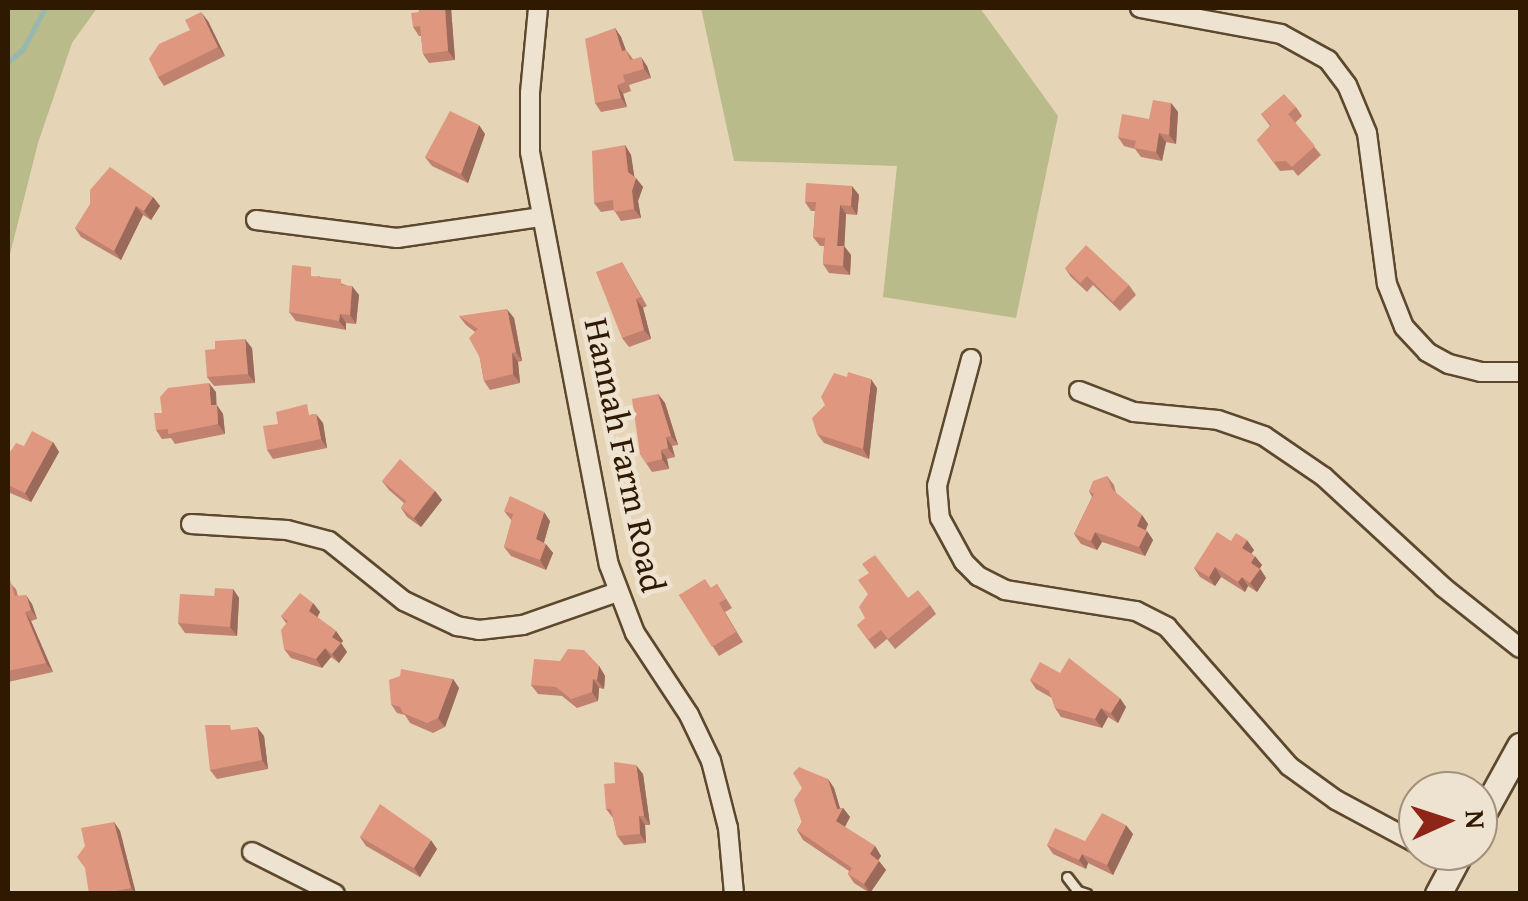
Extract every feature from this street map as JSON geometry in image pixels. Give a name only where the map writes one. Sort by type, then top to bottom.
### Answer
[{"type":"main road","points":[[1498,786],[1520,746]]},
{"type":"main road","points":[[1438,894],[1450,871]]},
{"type":"street","name":"Hannah Farm Road","points":[[538,8],[528,128],[541,217],[616,592],[635,633],[688,715],[711,761],[728,828],[734,894]]},
{"type":"street","points":[[1140,8],[1282,34],[1301,41],[1328,60],[1358,105],[1367,133],[1387,284],[1404,327],[1427,352],[1449,364],[1480,372],[1520,372]]},
{"type":"street","points":[[256,220],[397,238],[541,217]]},
{"type":"street","points":[[971,360],[936,486],[940,518],[964,562],[978,576],[1005,590],[1136,611],[1167,628],[1289,766],[1336,800],[1398,833]]},
{"type":"street","points":[[1079,390],[1134,412],[1218,420],[1264,436],[1324,477],[1442,587],[1520,648]]},
{"type":"street","points":[[191,524],[287,530],[329,541],[404,600],[456,626],[501,630],[522,626],[616,592]]},
{"type":"street","points":[[252,852],[335,894]]},
{"type":"lane","points":[[1067,877],[1078,891],[1088,894]]},
{"type":"green space","points":[[8,8],[97,8],[72,43],[38,143],[8,262]]},
{"type":"green space","points":[[701,8],[980,8],[1058,116],[1016,318],[883,297],[897,166],[734,161]]},
{"type":"building","points":[[420,8],[445,8],[448,51],[423,54],[420,26],[413,27],[411,13],[419,12]]},
{"type":"building","points":[[201,12],[218,47],[158,77],[149,59],[159,44],[190,30],[185,20]]},
{"type":"building","points":[[615,28],[622,51],[626,50],[630,60],[641,57],[644,69],[623,75],[625,82],[617,85],[621,98],[595,103],[585,39]]},
{"type":"building","points":[[1284,94],[1296,107],[1288,114],[1315,146],[1292,167],[1286,161],[1273,162],[1257,140],[1271,125],[1261,114]]},
{"type":"building","points":[[1153,100],[1171,103],[1169,135],[1159,133],[1156,152],[1134,148],[1136,141],[1118,137],[1122,114],[1149,119]]},
{"type":"building","points":[[450,111],[479,125],[461,174],[425,157]]},
{"type":"building","points":[[625,145],[628,172],[636,178],[632,191],[634,209],[614,212],[613,200],[594,203],[592,151]]},
{"type":"building","points":[[110,167],[153,197],[144,211],[136,206],[114,251],[75,228],[90,204],[90,190]]},
{"type":"building","points":[[806,183],[852,186],[851,206],[840,205],[837,246],[844,246],[843,266],[823,264],[825,238],[813,237],[816,202],[805,202]]},
{"type":"building","points":[[1086,245],[1129,285],[1113,302],[1087,276],[1080,283],[1065,268]]},
{"type":"building","points":[[622,262],[641,297],[636,299],[644,330],[622,338],[596,272]]},
{"type":"building","points":[[292,265],[311,267],[311,276],[341,279],[341,285],[352,286],[350,315],[340,314],[339,321],[289,312]]},
{"type":"building","points":[[507,309],[516,352],[512,353],[513,374],[484,381],[480,358],[469,338],[478,329],[459,316]]},
{"type":"building","points":[[245,339],[248,374],[207,377],[205,350],[215,349],[215,341]]},
{"type":"building","points":[[848,372],[871,379],[863,449],[817,434],[812,418],[825,405],[821,397],[834,373],[847,377]]},
{"type":"building","points":[[209,383],[211,405],[217,405],[218,424],[168,434],[168,429],[156,430],[154,413],[162,413],[160,397],[168,388]]},
{"type":"building","points":[[658,394],[671,436],[666,437],[668,448],[661,450],[662,459],[646,463],[640,454],[632,399]]},
{"type":"building","points":[[307,404],[309,415],[316,414],[321,439],[267,450],[263,426],[278,424],[276,412]]},
{"type":"building","points":[[32,431],[53,442],[25,493],[8,485],[8,455],[16,443],[24,446]]},
{"type":"building","points":[[400,459],[435,491],[414,518],[401,508],[406,501],[382,481]]},
{"type":"building","points":[[1107,476],[1112,489],[1142,515],[1137,526],[1147,531],[1139,547],[1095,532],[1091,541],[1074,534],[1094,494],[1089,491],[1093,481]]},
{"type":"building","points":[[510,496],[544,512],[536,539],[546,544],[540,560],[504,547],[513,514],[504,511]]},
{"type":"building","points":[[1217,532],[1231,541],[1236,533],[1247,540],[1242,548],[1255,556],[1251,563],[1260,569],[1250,583],[1242,577],[1238,582],[1215,567],[1209,577],[1194,568]]},
{"type":"building","points":[[875,555],[908,598],[918,590],[930,605],[888,639],[881,630],[868,640],[857,625],[865,618],[859,607],[868,594],[858,580],[869,573],[862,564]]},
{"type":"building","points":[[705,579],[711,588],[717,584],[726,599],[719,603],[736,632],[712,647],[679,595]]},
{"type":"building","points":[[8,581],[15,596],[26,595],[31,610],[25,612],[46,663],[8,671]]},
{"type":"building","points":[[215,588],[233,589],[230,627],[178,623],[180,594],[214,596]]},
{"type":"building","points":[[300,593],[313,603],[309,611],[336,631],[332,637],[341,643],[332,654],[325,648],[316,659],[284,649],[281,630],[288,621],[281,616]]},
{"type":"building","points":[[568,649],[584,650],[599,666],[592,692],[571,699],[556,687],[531,685],[534,659],[560,661]]},
{"type":"building","points":[[1069,658],[1120,698],[1111,713],[1101,708],[1095,719],[1055,708],[1049,691],[1030,680],[1040,662],[1060,673]]},
{"type":"building","points":[[401,669],[453,679],[438,718],[427,723],[391,704],[389,680],[400,676]]},
{"type":"building","points":[[205,725],[230,725],[231,730],[257,727],[262,760],[210,770]]},
{"type":"building","points":[[614,762],[636,765],[644,816],[639,816],[640,834],[617,836],[611,809],[606,809],[604,784],[615,783]]},
{"type":"building","points":[[799,767],[828,779],[837,809],[843,808],[836,821],[875,846],[870,854],[879,861],[864,884],[848,874],[852,868],[797,830],[802,823],[794,800],[802,788],[793,773]]},
{"type":"building","points":[[380,804],[431,840],[414,868],[360,837]]},
{"type":"building","points":[[1102,813],[1126,825],[1107,865],[1082,854],[1079,860],[1047,845],[1055,828],[1085,841]]},
{"type":"building","points":[[114,822],[131,888],[89,894],[85,868],[77,857],[85,846],[81,828]]},
{"type":"waterway","points":[[8,62],[23,49],[45,8]]}]
